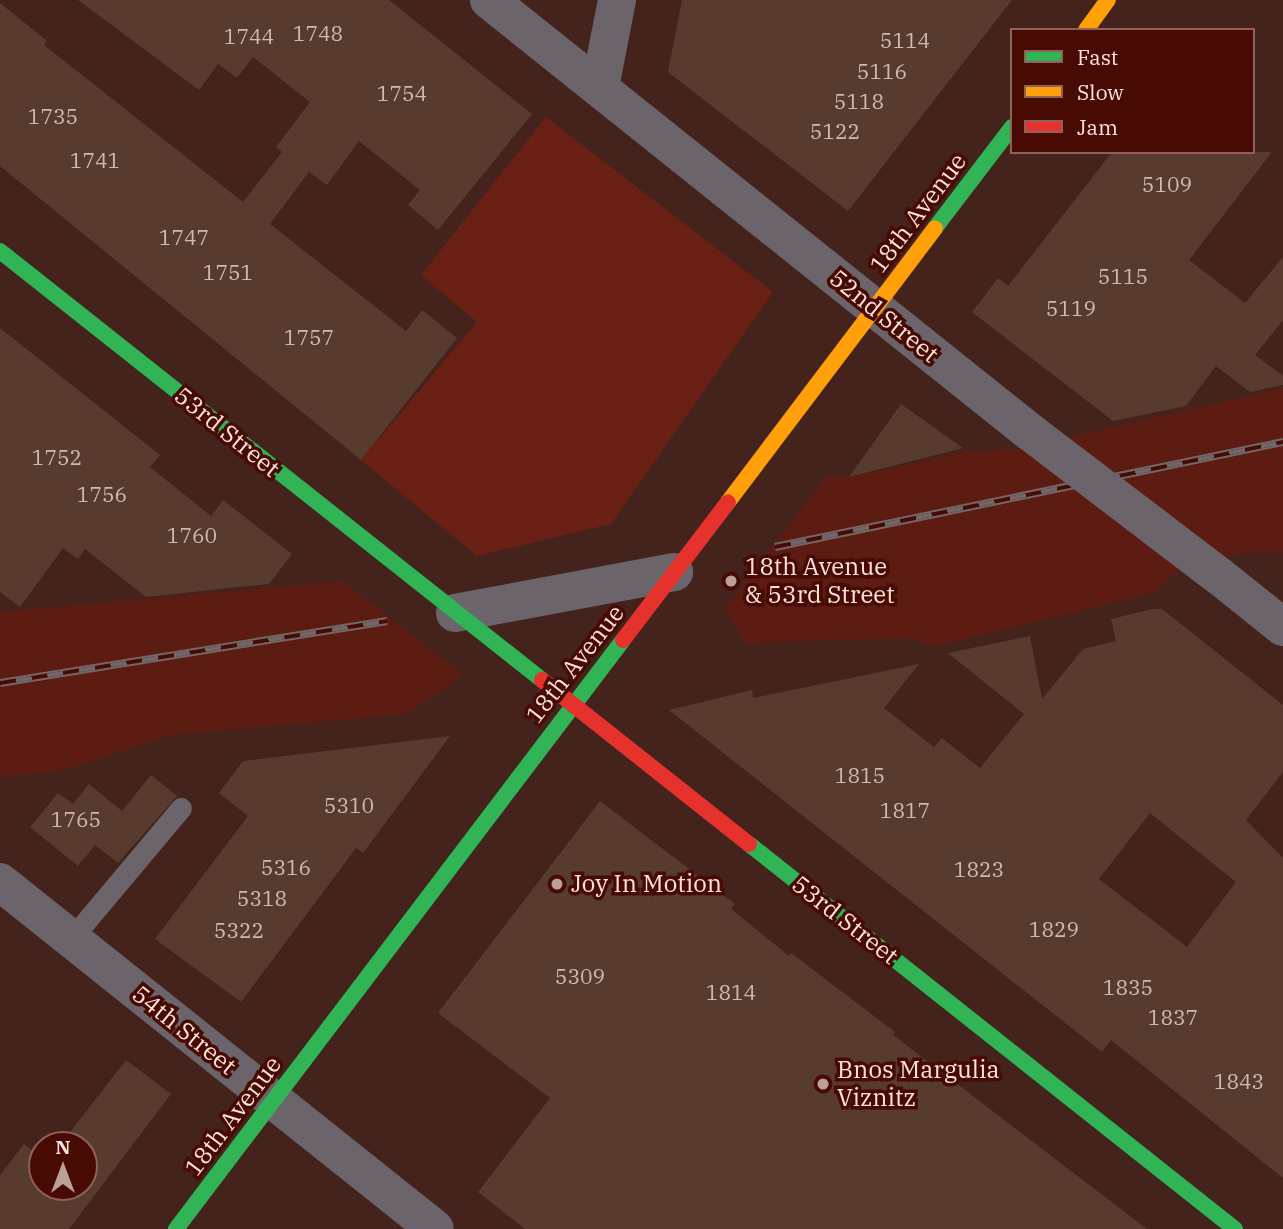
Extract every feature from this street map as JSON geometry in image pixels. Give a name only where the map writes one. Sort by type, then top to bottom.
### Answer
[{"type":"street","name":"52nd Street","points":[[489,0],[874,309],[1283,627]]},
{"type":"street","points":[[600,88],[617,0]]},
{"type":"street","points":[[1087,28],[1108,0]]},
{"type":"street","name":"18th Avenue","points":[[176,1229],[1010,130]]},
{"type":"street","name":"53rd Street","points":[[0,251],[1235,1229]]},
{"type":"street","points":[[455,613],[674,572]]},
{"type":"street","name":"54th Street","points":[[0,882],[435,1229]]},
{"type":"lane","points":[[71,939],[181,808]]},
{"type":"shaded area","points":[[546,117],[773,292],[611,524],[477,556],[361,460],[477,322],[421,275]]},
{"type":"shaded area","points":[[1283,388],[1283,552],[1242,553],[1171,575],[1154,593],[936,646],[907,638],[745,643],[725,609],[826,477],[849,477],[969,451],[1019,449]]},
{"type":"shaded area","points":[[343,581],[463,675],[407,714],[170,735],[68,769],[0,778],[0,612]]},
{"type":"building","points":[[78,0],[389,0],[532,114],[438,230],[408,205],[420,190],[359,141],[327,185],[309,172],[270,224],[406,331],[422,310],[457,338],[361,460],[0,166],[0,3],[47,41],[44,45],[243,202],[282,152],[276,147],[310,102],[253,57],[237,78],[218,64],[199,90]]},
{"type":"building","points":[[682,0],[1012,0],[848,211],[668,72]]},
{"type":"building","points":[[1272,152],[1189,260],[1245,303],[1283,257],[1283,320],[1255,355],[1283,376],[1283,385],[1250,392],[1216,366],[1186,406],[1113,421],[972,312],[998,278],[1008,286],[1110,154]]},
{"type":"building","points":[[0,328],[160,455],[150,467],[211,516],[223,500],[292,554],[269,584],[146,597],[85,549],[78,559],[63,548],[20,607],[0,592]]},
{"type":"building","points":[[901,404],[963,448],[849,477]]},
{"type":"building","points":[[1162,609],[1283,705],[1283,772],[1246,820],[1283,858],[1283,1178],[1111,1040],[1102,1052],[669,710],[752,690],[753,698],[919,664],[884,708],[934,747],[942,738],[980,768],[1024,714],[948,653],[1030,636],[1042,699],[1083,649],[1116,641],[1111,619]],"holes":[[[1150,813],[1236,882],[1187,947],[1099,879]]]},
{"type":"building","points":[[450,736],[363,853],[356,848],[241,1002],[155,939],[248,816],[219,793],[243,761]]},
{"type":"building","points":[[151,775],[177,796],[118,863],[95,845],[78,866],[30,827],[58,793],[73,804],[89,784],[122,811]]},
{"type":"building","points":[[600,801],[735,904],[731,909],[789,956],[791,953],[895,1032],[893,1035],[1147,1229],[525,1229],[478,1192],[550,1098],[438,1013]]},
{"type":"building","points":[[126,1060],[171,1094],[98,1191],[98,1131],[71,1131]]},
{"type":"building","points":[[24,1144],[28,1147],[28,1201],[90,1201],[69,1229],[0,1229],[0,1175]]},
{"type":"railway","points":[[775,547],[1283,442]]},
{"type":"railway","points":[[0,683],[387,621]]},
{"type":"traffic: fast","points":[[935,228],[1010,130]]},
{"type":"traffic: fast","points":[[0,251],[542,680]]},
{"type":"traffic: fast","points":[[176,1229],[623,640]]},
{"type":"traffic: fast","points":[[749,844],[1235,1229]]},
{"type":"traffic: slow","points":[[1087,28],[1108,0]]},
{"type":"traffic: slow","points":[[728,502],[935,228]]},
{"type":"traffic: jam","points":[[623,640],[728,502]]},
{"type":"traffic: jam","points":[[542,680],[749,844]]},
{"type":"place","name":"18th Avenue & 53rd Street","points":[[731,581]]},
{"type":"place","name":"Joy In Motion","points":[[557,884]]},
{"type":"place","name":"Bnos Margulia Viznitz","points":[[823,1084]]}]
